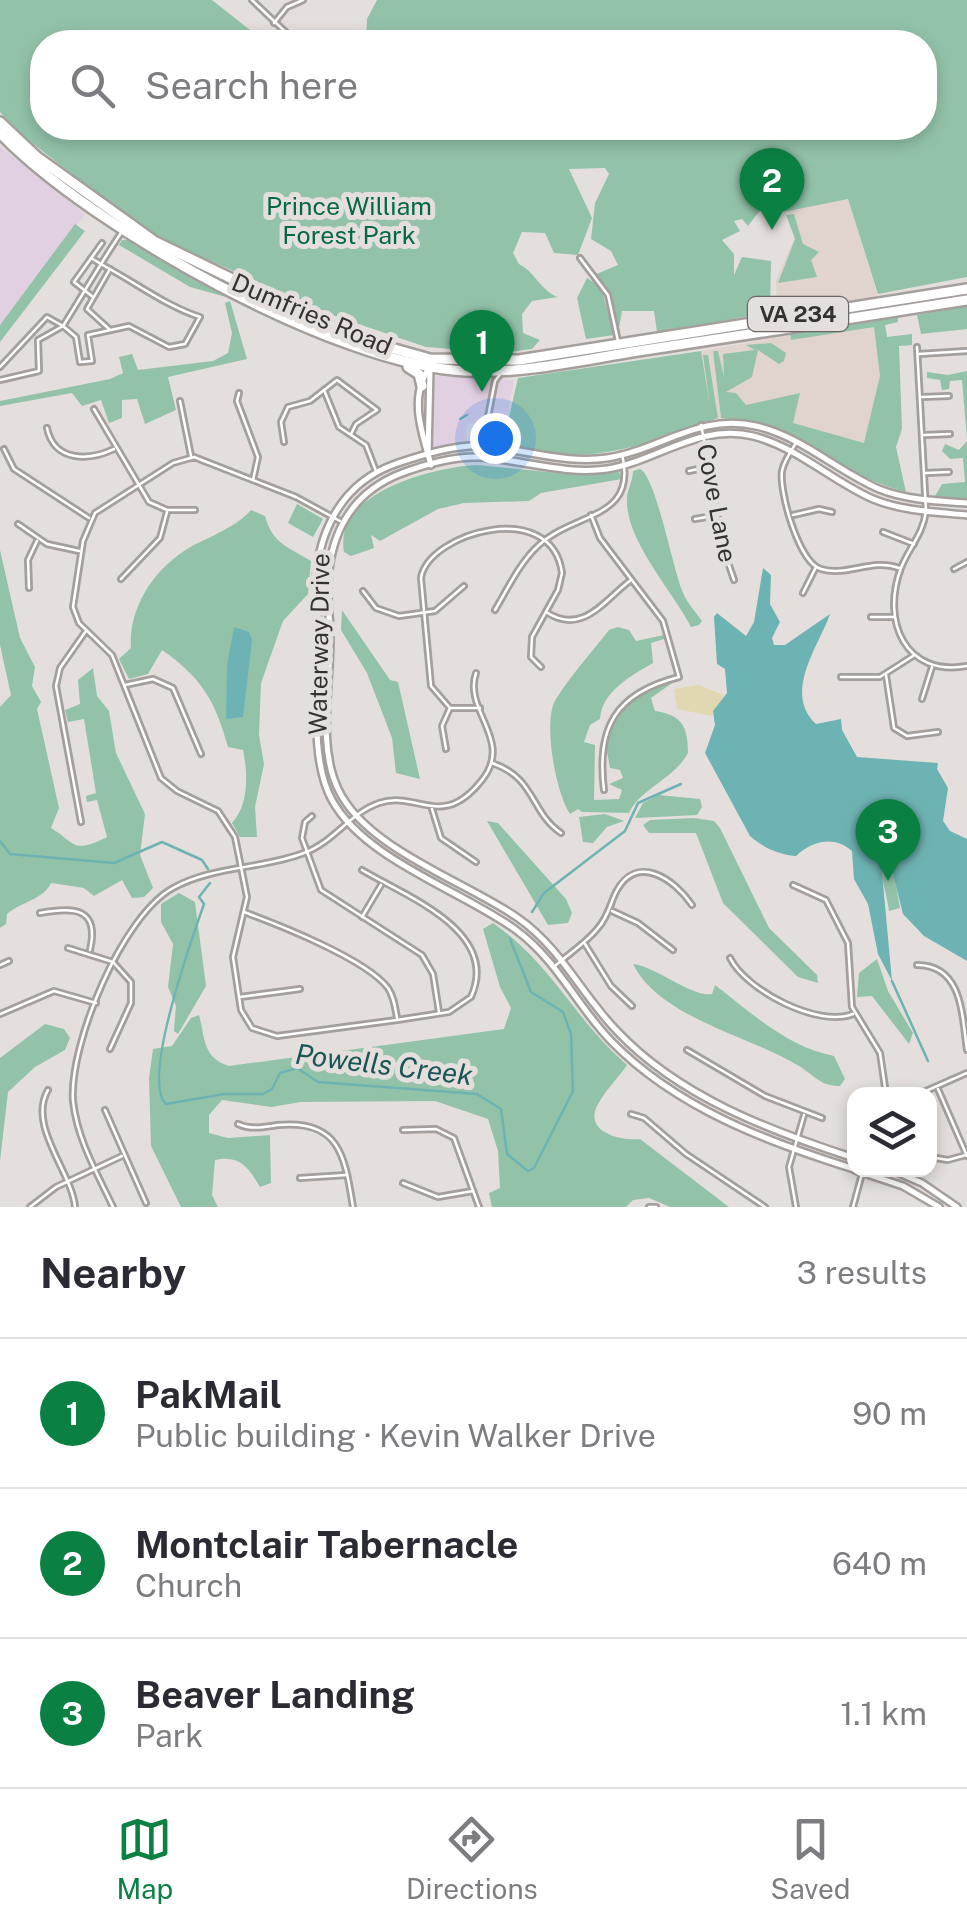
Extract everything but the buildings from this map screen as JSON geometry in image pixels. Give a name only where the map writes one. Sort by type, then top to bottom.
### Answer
[{"type":"highway","name":"Dumfries Road","points":[[0,122],[30,151],[126,227]]},
{"type":"highway","name":"Dumfries Road","points":[[0,133],[126,227],[275,305],[396,361],[501,362],[901,305],[967,300]]},
{"type":"highway","name":"Dumfries Road","points":[[275,305],[366,343],[430,363],[480,372],[901,305],[967,289]]},
{"type":"highway","points":[[396,361],[417,371],[422,386]]},
{"type":"main road","points":[[430,363],[422,386],[418,423],[430,465]]},
{"type":"main road","points":[[428,454],[430,363]]},
{"type":"main road","name":"Waterway Drive","points":[[847,1166],[735,1126],[629,1058],[602,1031],[554,966],[514,929],[376,846],[349,824],[331,798],[320,770],[321,660],[315,569],[332,517],[351,492],[377,472],[461,447],[582,459],[622,454],[702,424],[751,424],[796,442],[876,488],[926,500],[967,504]]},
{"type":"main road","name":"Waterway Drive","points":[[847,1156],[796,1140],[739,1115],[644,1056],[604,1016],[563,959],[520,919],[380,836],[357,816],[332,772],[328,720],[332,666],[326,569],[342,522],[374,488],[430,465],[468,458],[584,470],[625,465],[704,436],[744,434],[790,452],[873,499],[967,515]]},
{"type":"main road","points":[[318,720],[328,720]]},
{"type":"main road","name":"Waterway Drive","points":[[878,1177],[939,1207]]},
{"type":"main road","points":[[910,1177],[957,1207]]},
{"type":"street","points":[[252,0],[282,30]]},
{"type":"street","points":[[274,23],[287,7],[303,0]]},
{"type":"street","points":[[0,380],[40,370],[38,340],[63,326],[82,290],[126,227]]},
{"type":"street","points":[[94,297],[74,282],[102,243]]},
{"type":"street","points":[[0,366],[47,317],[75,335],[83,364],[92,361],[87,336],[133,326],[177,348],[195,332],[200,317],[91,258]]},
{"type":"street","points":[[580,258],[608,295],[618,343]]},
{"type":"street","points":[[110,270],[88,311],[110,330]]},
{"type":"street","points":[[918,347],[926,511],[914,545],[900,568],[897,617],[900,636],[912,656],[932,667],[967,666]]},
{"type":"street","points":[[918,354],[967,351]]},
{"type":"street","points":[[496,459],[498,434],[488,422],[495,381],[506,370]]},
{"type":"street","points":[[480,372],[495,381]]},
{"type":"street","points":[[284,442],[281,426],[285,410],[339,380],[376,408],[376,414],[358,423],[350,434]]},
{"type":"street","points":[[324,390],[339,427],[366,444],[377,472]]},
{"type":"street","points":[[238,393],[237,401],[258,457],[253,482]]},
{"type":"street","points":[[920,398],[949,396]]},
{"type":"street","points":[[180,402],[191,458]]},
{"type":"street","points":[[94,409],[152,505],[167,510],[195,510]]},
{"type":"street","name":"Cove Lane","points":[[702,424],[721,544],[734,580]]},
{"type":"street","points":[[48,428],[56,445],[78,458],[93,458],[116,448]]},
{"type":"street","points":[[922,436],[950,434]]},
{"type":"street","points":[[796,442],[782,478],[801,552],[816,567],[837,571],[880,563],[900,568]]},
{"type":"street","points":[[4,449],[14,469],[90,519]]},
{"type":"street","points":[[495,610],[527,558],[544,540],[621,496],[626,482],[622,454]]},
{"type":"street","points":[[342,522],[212,460],[191,458],[105,502],[90,519],[72,602],[77,619],[108,649],[161,778],[224,817],[246,890],[233,950],[239,997],[248,1024],[270,1036],[397,1020],[460,1007],[473,992],[476,966],[468,943],[454,926],[362,870]]},
{"type":"street","points":[[689,471],[710,466]]},
{"type":"street","points":[[924,473],[949,472]]},
{"type":"street","points":[[791,516],[819,508],[832,512]]},
{"type":"street","points":[[121,579],[160,538],[167,510]]},
{"type":"street","points":[[695,519],[719,514]]},
{"type":"street","points":[[590,516],[600,538],[663,621],[678,677],[636,694],[612,719],[601,750],[604,790]]},
{"type":"street","points":[[18,524],[38,540],[81,551]]},
{"type":"street","points":[[482,708],[450,708],[431,686],[421,572],[441,546],[517,527],[535,532],[544,540],[558,557],[562,573],[530,650],[541,667]]},
{"type":"street","points":[[883,532],[914,545]]},
{"type":"street","points":[[29,588],[28,560],[38,540]]},
{"type":"street","points":[[954,569],[967,562]]},
{"type":"street","points":[[803,593],[816,567]]},
{"type":"street","points":[[545,612],[564,621],[580,620],[632,579]]},
{"type":"street","points":[[363,591],[368,602],[385,613],[424,614],[443,606],[464,586]]},
{"type":"street","points":[[870,617],[897,617]]},
{"type":"street","points":[[81,822],[56,686],[60,668],[86,630]]},
{"type":"street","points":[[841,677],[886,676],[912,656]]},
{"type":"street","points":[[922,699],[932,667]]},
{"type":"street","points":[[113,1207],[77,1124],[73,1088],[78,1050],[135,924],[161,895],[188,881],[306,852],[357,816],[389,801],[432,808],[469,793],[492,762],[494,738],[473,686],[476,673]]},
{"type":"street","points":[[886,676],[890,720],[896,730],[910,736],[938,732]]},
{"type":"street","points":[[124,685],[153,678],[173,688],[201,754]]},
{"type":"street","points":[[446,749],[442,726],[450,708]]},
{"type":"street","points":[[492,762],[521,778],[561,833]]},
{"type":"street","points":[[432,808],[441,838],[476,862]]},
{"type":"street","points":[[312,816],[302,832],[324,894],[426,959],[433,974],[439,1014]]},
{"type":"street","points":[[554,966],[584,942],[610,910],[624,882],[648,872],[672,880],[692,905]]},
{"type":"street","points":[[361,918],[382,882]]},
{"type":"street","points":[[793,885],[816,893],[833,910],[852,953],[854,1014],[880,1054],[885,1087]]},
{"type":"street","points":[[40,913],[72,908],[83,914],[92,932],[90,952]]},
{"type":"street","points":[[610,910],[638,922],[672,950]]},
{"type":"street","points":[[244,912],[304,934],[377,978],[392,996],[397,1020]]},
{"type":"street","points":[[584,942],[612,986],[632,1006]]},
{"type":"street","points":[[68,948],[90,952],[115,964],[128,977],[132,998],[110,1049]]},
{"type":"street","points":[[730,958],[743,975],[808,1015],[834,1019],[854,1014]]},
{"type":"street","points":[[0,964],[10,961]]},
{"type":"street","points":[[917,965],[940,972],[956,988],[967,1050]]},
{"type":"street","points":[[239,997],[300,989]]},
{"type":"street","points":[[0,1014],[54,991],[96,1003]]},
{"type":"street","points":[[687,1050],[764,1096],[822,1118]]},
{"type":"street","points":[[937,1158],[967,1156],[938,1089],[967,1074]]},
{"type":"street","points":[[48,1090],[44,1098],[47,1130],[75,1207]]},
{"type":"street","points":[[105,1110],[146,1204]]},
{"type":"street","points":[[796,1207],[789,1174],[805,1113]]},
{"type":"street","points":[[632,1114],[644,1118],[686,1154],[765,1207]]},
{"type":"street","points":[[238,1124],[316,1129],[340,1150],[352,1207]]},
{"type":"street","points":[[403,1130],[436,1129],[454,1138],[480,1207]]},
{"type":"street","points":[[30,1207],[67,1182],[122,1156]]},
{"type":"street","points":[[300,1178],[348,1174]]},
{"type":"street","points":[[853,1207],[858,1177]]},
{"type":"street","points":[[404,1183],[438,1198],[474,1190]]},
{"type":"street","points":[[650,1207],[656,1207]]},
{"type":"shaded area","points":[[0,146],[85,214],[0,325]]},
{"type":"shaded area","points":[[845,190],[878,297],[777,311],[776,280],[796,235],[787,204]]},
{"type":"shaded area","points":[[885,318],[899,486],[782,426],[738,417],[712,419],[701,351]]},
{"type":"shaded area","points":[[443,374],[514,380],[503,443],[496,443],[484,423],[466,424],[467,442],[434,449],[430,412],[435,377]]},
{"type":"green space","name":"Prince William Forest Park","points":[[0,0],[212,0],[250,30],[30,30],[30,140],[937,140],[937,30],[367,30],[367,19],[377,0],[967,0],[967,277],[878,294],[848,199],[783,212],[779,207],[777,212],[763,210],[748,226],[742,219],[734,221],[740,231],[722,240],[734,254],[734,275],[742,257],[771,261],[770,312],[632,338],[657,332],[654,311],[622,311],[618,334],[611,296],[594,275],[618,265],[611,251],[591,239],[595,203],[609,174],[605,168],[569,169],[592,218],[578,255],[554,253],[545,233],[522,232],[513,253],[519,264],[558,297],[532,301],[522,314],[523,333],[540,340],[532,349],[502,353],[426,347],[326,313],[169,242],[130,219],[14,129],[0,112]]},
{"type":"green space","points":[[794,214],[803,244],[819,252],[811,260],[817,277],[778,283],[795,239],[786,215]]},
{"type":"green space","points":[[75,224],[85,231],[0,342],[0,325]]},
{"type":"green space","points":[[122,240],[129,240],[226,297],[190,287],[119,245]]},
{"type":"green space","points":[[587,278],[601,287],[614,335],[586,339],[577,298]]},
{"type":"green space","points":[[230,301],[247,359],[168,377],[176,410],[145,424],[137,399],[122,400],[122,418],[109,423],[101,400],[82,406],[72,393],[0,406],[0,401],[110,379],[123,373],[119,357],[132,354],[138,370],[213,361],[228,353],[232,333],[225,303]]},
{"type":"green space","points":[[967,306],[967,329],[921,334],[917,315]]},
{"type":"green space","points":[[898,315],[898,322],[885,325],[887,337],[912,334],[912,345],[899,346],[902,429],[896,447],[906,492],[859,474],[772,429],[721,418],[713,351],[718,351],[724,377],[723,354],[755,350],[746,345],[771,343],[786,353],[784,361],[779,364],[758,350],[752,377],[726,392],[736,393],[746,405],[800,393],[793,423],[864,443],[880,376],[874,327],[791,340],[790,333]]},
{"type":"green space","points":[[701,351],[710,406],[703,355],[708,355],[718,418],[639,445],[585,455],[530,451],[503,443],[518,378]]},
{"type":"green space","points":[[967,371],[967,439],[962,380],[950,381],[949,389],[942,390],[940,380],[927,378],[927,372],[948,375]]},
{"type":"green space","points":[[967,441],[967,499],[935,496],[942,484],[965,482],[963,458],[950,459],[942,451],[945,444],[959,450]]},
{"type":"green space","points":[[477,465],[578,475],[619,472],[622,479],[541,493],[529,501],[464,503],[438,509],[380,541],[371,535],[374,548],[351,556],[344,552],[345,531],[354,513],[370,499],[413,478]]},
{"type":"green space","points":[[640,469],[658,506],[679,582],[702,621],[699,625],[691,627],[635,534],[627,498],[633,471]]},
{"type":"green space","points":[[297,504],[323,519],[313,537],[288,523]]},
{"type":"green space","points":[[251,510],[265,516],[282,543],[311,561],[308,594],[283,621],[261,683],[259,735],[264,764],[255,807],[257,837],[240,837],[232,823],[242,807],[246,788],[243,750],[228,747],[205,692],[188,671],[162,650],[148,674],[129,679],[119,659],[131,648],[139,603],[166,565]]},
{"type":"green space","points":[[0,550],[20,638],[35,667],[32,686],[41,702],[37,709],[59,808],[51,828],[80,846],[107,837],[97,800],[87,802],[86,796],[96,793],[84,719],[68,722],[65,710],[80,704],[78,680],[93,668],[97,696],[109,711],[116,753],[145,814],[140,855],[153,888],[144,897],[132,898],[122,880],[94,896],[84,888],[51,883],[43,893],[7,914],[6,924],[0,928],[0,707],[11,695],[0,645]]},
{"type":"green space","points":[[342,610],[390,680],[398,682],[420,779],[396,773],[392,738],[367,673],[341,630]]},
{"type":"green space","points":[[609,630],[629,630],[636,641],[664,635],[664,639],[651,643],[653,663],[612,692],[600,719],[590,725],[584,742],[595,745],[594,800],[619,799],[622,790],[609,784],[623,778],[620,770],[610,768],[605,741],[624,710],[652,688],[675,681],[651,698],[655,711],[671,715],[681,723],[688,753],[629,813],[578,809],[570,814],[560,791],[553,757],[552,709]]},
{"type":"green space","points":[[659,795],[700,799],[702,807],[697,815],[635,818],[643,803]]},
{"type":"green space","points":[[605,814],[624,821],[607,827],[593,843],[583,842],[579,817]]},
{"type":"green space","points":[[650,820],[714,821],[720,828],[769,928],[817,975],[818,983],[798,977],[723,903],[696,833],[649,833],[643,825]]},
{"type":"green space","points":[[487,821],[498,823],[566,899],[572,913],[568,923],[548,925]]},
{"type":"green space","points":[[889,846],[900,908],[889,911],[881,868]]},
{"type":"green space","points":[[179,893],[195,902],[206,986],[178,1034],[174,1031],[176,1006],[168,987],[173,944],[161,922],[161,904]]},
{"type":"green space","points":[[493,923],[531,956],[627,1065],[597,1106],[594,1115],[600,1129],[615,1137],[640,1139],[729,1207],[670,1207],[649,1198],[633,1200],[626,1207],[492,1207],[489,1193],[500,1188],[498,1151],[488,1119],[435,1101],[301,1102],[271,1107],[222,1100],[209,1115],[209,1133],[228,1138],[270,1135],[271,1183],[260,1187],[237,1161],[215,1160],[212,1195],[218,1207],[181,1207],[151,1146],[149,1078],[153,1049],[172,1046],[191,1018],[199,1015],[209,1052],[229,1066],[504,1029],[511,1008],[500,987],[483,929]]},
{"type":"green space","points":[[877,959],[888,991],[913,1033],[909,1044],[872,996],[857,997],[859,973]]},
{"type":"green space","points":[[633,964],[704,994],[712,994],[715,985],[786,1037],[834,1056],[845,1079],[840,1086],[822,1082],[779,1055],[684,1012],[646,983]]},
{"type":"green space","points":[[45,1024],[64,1029],[70,1038],[65,1050],[35,1067],[8,1092],[0,1161],[0,1058]]},
{"type":"sand","points":[[699,685],[724,695],[712,716],[677,709],[674,689]]},
{"type":"water","points":[[763,568],[771,575],[770,604],[780,622],[772,638],[774,645],[785,645],[830,614],[803,683],[806,712],[816,724],[841,719],[842,730],[857,757],[938,763],[937,769],[948,788],[943,821],[950,831],[967,839],[967,961],[924,936],[903,914],[886,846],[881,862],[892,981],[878,954],[868,904],[854,879],[852,851],[838,843],[823,842],[796,856],[760,844],[750,836],[705,753],[715,725],[713,711],[727,693],[725,669],[717,664],[714,617],[717,613],[746,636],[754,622]]},
{"type":"water","points":[[234,627],[249,632],[252,640],[243,717],[226,719],[227,665]]},
{"type":"waterway","points":[[460,419],[467,415]]},
{"type":"waterway","name":"Powells Creek","points":[[532,912],[544,893],[625,831],[638,803],[681,784]]},
{"type":"waterway","name":"Powells Creek","points":[[0,841],[10,854],[114,863],[162,842],[202,860],[208,869]]},
{"type":"waterway","name":"Powells Creek","points":[[210,883],[199,897],[204,904],[164,1040],[160,1090],[166,1104],[224,1094],[263,1094],[272,1089],[280,1073],[297,1068],[318,1082],[477,1094],[501,1109],[507,1154],[528,1171],[534,1168],[573,1091],[571,1034],[563,1012],[531,992],[510,939]]},
{"type":"waterway","points":[[892,981],[928,1061]]},
{"type":"place","name":"Montclair Tabernacle","points":[[772,230]]},
{"type":"place","name":"PakMail","points":[[482,392]]},
{"type":"place","name":"Beaver Landing","points":[[888,881]]}]
